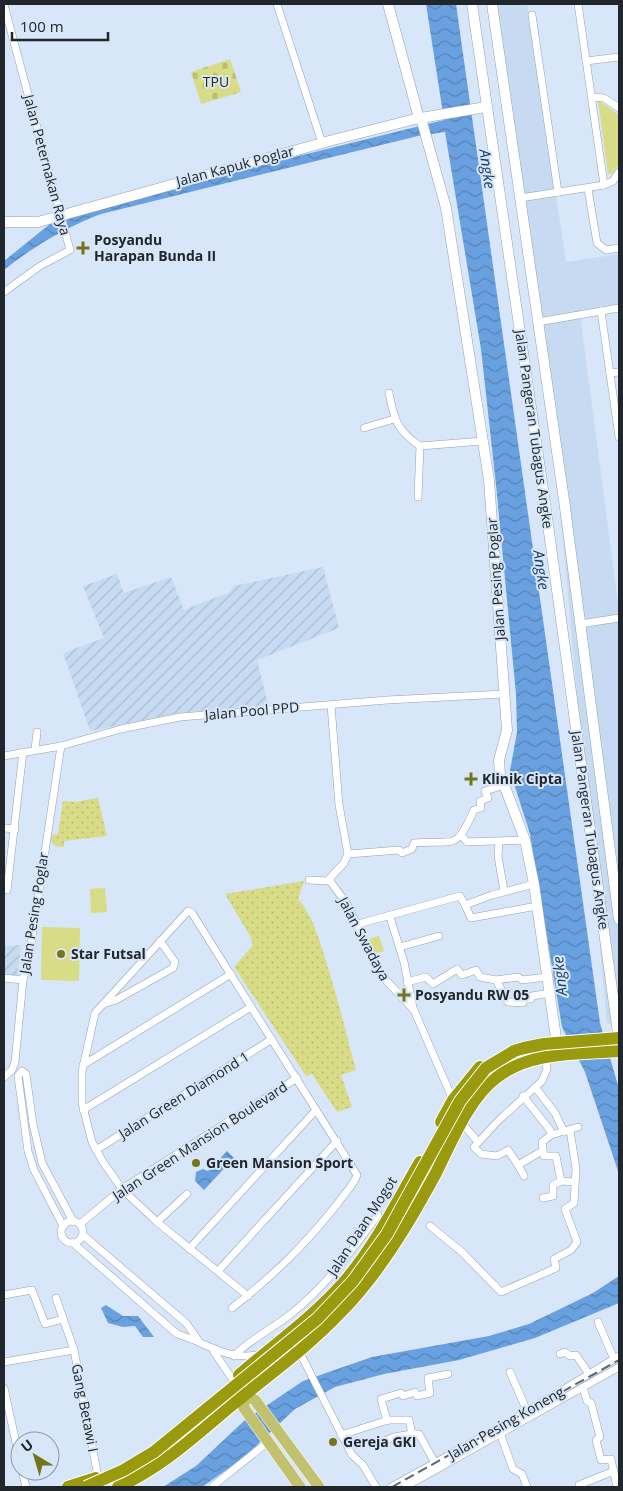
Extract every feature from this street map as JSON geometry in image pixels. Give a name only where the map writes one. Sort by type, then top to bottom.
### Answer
[{"type":"highway","name":"Jalan Daan Mogot","points":[[99,1482],[150,1451],[311,1316],[335,1292],[346,1280],[378,1220],[453,1100],[480,1067],[493,1057],[514,1046],[558,1038],[617,1040]]},
{"type":"highway","name":"Jalan Daan Mogot","points":[[68,1487],[99,1482],[147,1463],[190,1430],[320,1322],[355,1285],[392,1234],[462,1109],[488,1074],[513,1057],[527,1052],[617,1040]]},
{"type":"highway","name":"Jalan Daan Mogot","points":[[86,1487],[124,1470],[154,1452],[317,1319],[353,1281],[387,1234],[460,1101],[486,1068],[514,1051],[524,1048],[544,1044],[617,1040]]},
{"type":"highway","points":[[118,1487],[160,1464],[247,1401],[255,1386],[299,1351],[349,1304],[360,1292],[403,1231],[462,1123],[483,1090],[494,1079],[509,1068],[617,1040]]},
{"type":"highway","points":[[346,1280],[349,1291],[360,1292]]},
{"type":"highway","points":[[335,1292],[346,1294],[349,1304]]},
{"type":"highway","points":[[233,1380],[246,1386],[255,1386]]},
{"type":"main road","points":[[388,4],[421,119],[483,107]]},
{"type":"main road","name":"Jalan Pangeran Tubagus Angke","points":[[472,4],[483,107],[545,502],[617,1040]]},
{"type":"main road","name":"Jalan Pangeran Tubagus Angke","points":[[492,4],[564,500],[619,919]]},
{"type":"main road","name":"Jalan Kapuk Poglar","points":[[4,222],[38,222],[61,218],[322,143],[421,119]]},
{"type":"main road","name":"Jalan Pesing Poglar","points":[[421,119],[446,208],[489,480],[507,730],[499,760],[500,774],[525,840],[534,884],[547,978],[558,1038]]},
{"type":"main road","points":[[542,486],[552,490],[561,484]]},
{"type":"main road","points":[[545,502],[554,497],[564,500]]},
{"type":"main road","points":[[596,876],[605,879],[613,875]]},
{"type":"main road","points":[[233,1380],[247,1401],[267,1441],[300,1487]]},
{"type":"main road","points":[[247,1401],[278,1432],[319,1487]]},
{"type":"street","points":[[277,4],[322,143]]},
{"type":"street","points":[[578,4],[604,185]]},
{"type":"street","name":"Jalan Peternakan Raya","points":[[4,5],[70,250],[40,266],[4,292]]},
{"type":"street","points":[[532,15],[558,192]]},
{"type":"street","points":[[586,61],[619,57]]},
{"type":"street","points":[[592,97],[604,98],[619,108]]},
{"type":"street","points":[[520,198],[588,189],[604,185],[613,181],[619,172]]},
{"type":"street","points":[[588,189],[597,243],[606,250],[619,248]]},
{"type":"street","points":[[538,322],[619,308]]},
{"type":"street","points":[[602,311],[619,425],[619,437]]},
{"type":"street","points":[[610,373],[619,372]]},
{"type":"street","points":[[389,393],[394,419],[409,439],[420,446],[483,441]]},
{"type":"street","points":[[364,428],[394,419]]},
{"type":"street","points":[[418,497],[420,446]]},
{"type":"street","points":[[580,624],[619,618]]},
{"type":"street","name":"Jalan Pool PPD","points":[[4,756],[61,746],[121,729],[180,717],[387,700],[504,694]]},
{"type":"street","points":[[309,880],[330,881],[330,878],[344,862],[348,854],[339,805],[331,705]]},
{"type":"street","points":[[36,750],[37,732]]},
{"type":"street","name":"Jalan Pesing Poglar","points":[[4,1077],[12,1070],[15,1062],[23,980],[31,944],[61,746]]},
{"type":"street","points":[[6,890],[23,752]]},
{"type":"street","points":[[348,854],[399,850],[402,853],[412,849],[413,843],[438,841],[447,843],[457,840],[471,822],[474,811],[481,808],[480,801],[488,798],[485,791],[505,785]]},
{"type":"street","points":[[4,828],[15,829]]},
{"type":"street","points":[[462,836],[467,842],[490,839],[499,842],[525,840]]},
{"type":"street","points":[[499,842],[498,856],[504,891]]},
{"type":"street","name":"Jalan Swadaya","points":[[330,881],[345,899],[382,976],[414,1010],[453,1100]]},
{"type":"street","points":[[465,905],[504,891],[534,884]]},
{"type":"street","points":[[358,924],[390,917],[460,896],[470,918],[537,906]]},
{"type":"street","points":[[232,1308],[248,1296],[288,1262],[318,1228],[357,1175],[190,911],[102,1004],[94,1017],[83,1064],[81,1088],[83,1110],[88,1132],[96,1150],[122,1189],[157,1222],[248,1296]]},
{"type":"street","points":[[390,917],[400,947],[414,1010]]},
{"type":"street","points":[[400,947],[439,936]]},
{"type":"street","points":[[102,1004],[116,1000],[173,968],[175,962],[160,941]]},
{"type":"street","points":[[407,982],[426,977],[433,984],[457,968],[462,975],[476,970],[480,977],[496,980],[518,977],[522,980],[547,978]]},
{"type":"street","points":[[83,1064],[231,974]]},
{"type":"street","points":[[4,978],[23,980]]},
{"type":"street","points":[[496,980],[508,1002],[523,1004],[524,998],[531,999],[532,996],[550,993]]},
{"type":"street","points":[[83,1110],[252,1008]]},
{"type":"street","name":"Jalan Green Diamond 1","points":[[96,1150],[272,1039]]},
{"type":"street","points":[[524,1176],[508,1150],[497,1156],[476,1152],[474,1147],[523,1096],[544,1079],[546,1069],[545,1058]]},
{"type":"street","points":[[199,1340],[186,1323],[82,1235],[42,1163],[32,1124],[26,1074],[22,1071],[18,1076],[28,1151],[40,1183],[63,1226],[62,1237],[66,1241],[73,1243],[177,1334],[199,1340],[210,1347],[234,1356],[250,1356],[265,1353]]},
{"type":"street","name":"Jalan Green Mansion Boulevard","points":[[76,1223],[122,1189],[297,1078]]},
{"type":"street","points":[[430,1226],[462,1252],[498,1291],[503,1292],[556,1268],[554,1259],[576,1245],[577,1240],[565,1209],[574,1203],[575,1162],[567,1131],[535,1087]]},
{"type":"street","points":[[523,1096],[550,1130],[551,1135]]},
{"type":"street","points":[[189,1249],[316,1110]]},
{"type":"street","points":[[462,1123],[478,1142]]},
{"type":"street","points":[[561,1181],[556,1155],[544,1156],[542,1151],[544,1140],[551,1135],[578,1127]]},
{"type":"street","points":[[218,1271],[337,1141]]},
{"type":"street","points":[[518,1165],[542,1151]]},
{"type":"street","points":[[543,1198],[553,1196],[552,1186],[561,1181],[574,1182]]},
{"type":"street","points":[[157,1222],[187,1194]]},
{"type":"street","points":[[234,1356],[292,1313],[318,1290],[348,1258],[378,1220]]},
{"type":"street","points":[[63,1226],[76,1223]]},
{"type":"street","points":[[73,1243],[82,1235]]},
{"type":"street","points":[[4,1295],[32,1290],[45,1324],[63,1319]]},
{"type":"street","points":[[56,1298],[74,1350]]},
{"type":"street","points":[[598,1322],[617,1358]]},
{"type":"street","points":[[210,1347],[219,1357],[233,1380]]},
{"type":"street","name":"Gang Betawi I","points":[[4,1362],[74,1350],[99,1482]]},
{"type":"street","points":[[299,1351],[352,1454],[363,1465],[376,1487]]},
{"type":"street","points":[[560,1354],[565,1352],[570,1356],[576,1355],[590,1374]]},
{"type":"street","name":"Jalan Pesing Koneng","points":[[391,1487],[617,1358]]},
{"type":"street","points":[[405,1487],[619,1367]]},
{"type":"street","points":[[510,1372],[527,1411]]},
{"type":"street","points":[[387,1420],[381,1399],[401,1393],[404,1396],[415,1392],[418,1396],[430,1393],[428,1378],[448,1374]]},
{"type":"street","points":[[584,1387],[586,1402],[591,1403],[600,1437],[596,1441],[601,1459],[610,1459],[617,1483]]},
{"type":"street","points":[[4,1388],[13,1431]]},
{"type":"street","points":[[341,1434],[387,1420],[409,1420],[412,1434]]},
{"type":"street","points":[[500,1433],[513,1469],[522,1474],[527,1487]]},
{"type":"street","points":[[384,1442],[394,1437],[420,1434],[435,1463]]},
{"type":"street","points":[[213,1486],[267,1441]]},
{"type":"street","points":[[579,1485],[614,1471]]},
{"type":"shaded area","points":[[496,4],[527,4],[566,262],[619,254],[619,306],[580,314],[619,611],[619,1023],[607,1024],[543,322]]},
{"type":"shaded area","points":[[323,567],[339,628],[257,660],[268,705],[178,713],[90,731],[63,653],[104,638],[83,586],[117,574],[124,593],[171,577],[184,610],[230,592],[234,586]]},
{"type":"shaded area","points":[[21,945],[17,981],[4,979],[4,946]]},
{"type":"green space","name":"TPU","points":[[230,59],[241,92],[201,104],[191,72]]},
{"type":"green space","points":[[598,100],[619,115],[619,164],[612,174],[608,174]]},
{"type":"green space","points":[[98,798],[107,836],[64,841],[64,847],[55,846],[50,838],[58,834],[63,801],[75,802]]},
{"type":"green space","points":[[304,881],[298,899],[308,912],[317,935],[334,986],[356,1070],[341,1075],[352,1107],[337,1112],[312,1074],[306,1076],[234,967],[253,945],[250,936],[225,894]]},
{"type":"green space","points":[[105,888],[107,912],[91,913],[90,889]]},
{"type":"green space","name":"Star Futsal","points":[[42,927],[80,928],[79,981],[41,980]]},
{"type":"green space","points":[[379,936],[384,951],[375,954],[369,939]]},
{"type":"water","name":"Angke","points":[[426,4],[456,4],[600,1023],[619,1089],[619,1174],[585,1072],[562,1027],[530,834],[510,771],[517,732],[516,694],[496,485],[481,349],[445,132],[418,136],[101,214],[50,238],[4,270],[4,261],[50,224],[141,195],[444,120]]},
{"type":"water","points":[[227,1151],[234,1158],[204,1190],[195,1181],[196,1172],[203,1169],[208,1171]]},
{"type":"water","points":[[619,1276],[619,1303],[535,1338],[459,1360],[384,1374],[335,1387],[295,1409],[242,1459],[202,1487],[163,1487],[196,1466],[245,1420],[303,1381],[372,1357],[489,1336],[529,1324],[593,1293]]},
{"type":"water","points":[[106,1305],[123,1316],[138,1316],[154,1337],[143,1337],[135,1326],[123,1327],[108,1323],[101,1308]]},
{"type":"railway","points":[[392,1487],[619,1360]]},
{"type":"place","name":"Posyandu Harapan Bunda II","points":[[83,248]]},
{"type":"place","name":"Klinik Cipta","points":[[471,779]]},
{"type":"place","name":"Star Futsal","points":[[61,954]]},
{"type":"place","name":"Posyandu RW 05","points":[[404,995]]},
{"type":"place","name":"Green Mansion Sport","points":[[196,1163]]},
{"type":"place","name":"Gereja GKI","points":[[333,1442]]}]
